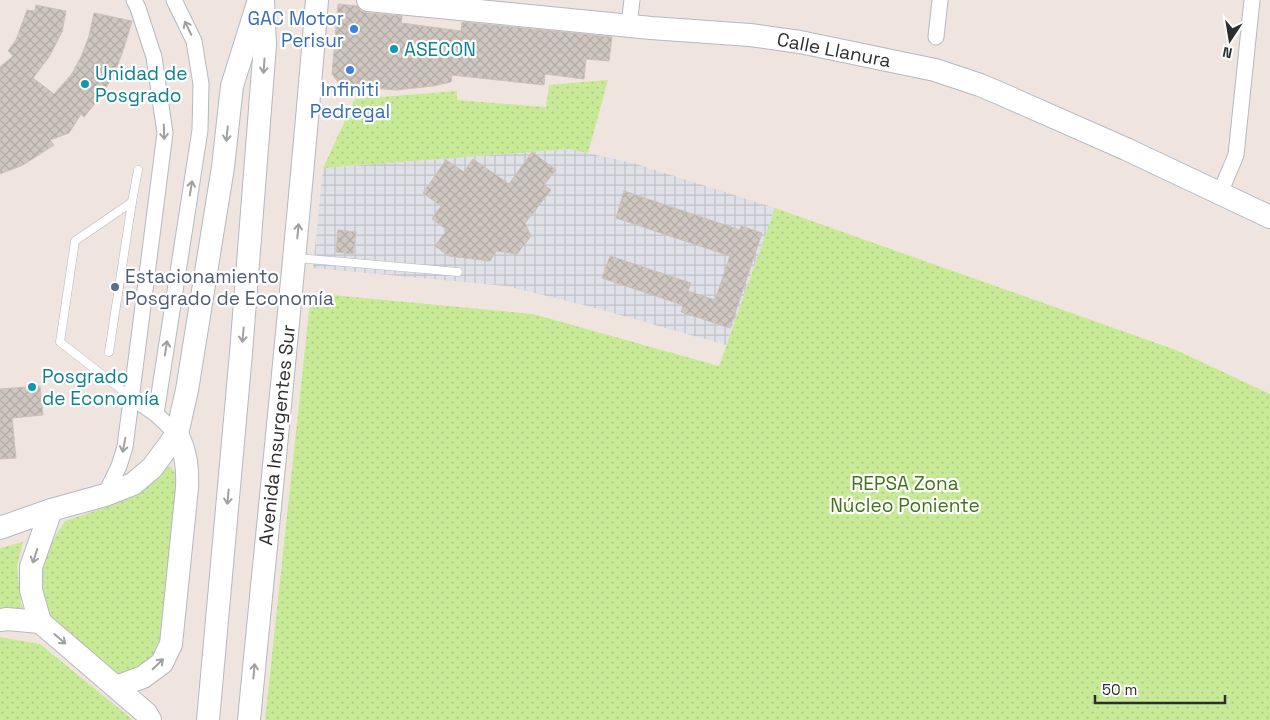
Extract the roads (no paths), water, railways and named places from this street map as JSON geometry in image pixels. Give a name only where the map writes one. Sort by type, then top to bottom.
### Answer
[{"type":"street","points":[[105,495],[123,453],[165,133],[154,56],[134,0]]},
{"type":"street","points":[[156,414],[200,130],[201,84],[194,41],[174,0]]},
{"type":"street","points":[[0,528],[51,510],[105,495],[133,484],[152,468],[177,434],[187,390],[223,167],[232,86],[259,0]]},
{"type":"street","points":[[208,720],[266,45],[263,0]]},
{"type":"street","name":"Avenida Insurgentes Sur","points":[[249,720],[295,258],[317,0]]},
{"type":"street","name":"Calle Llanura","points":[[368,0],[750,35],[800,42],[935,70],[986,87],[1126,148],[1270,217]]},
{"type":"street","points":[[629,25],[632,0]]},
{"type":"street","points":[[936,37],[940,0]]},
{"type":"street","points":[[1220,193],[1236,155],[1252,0]]},
{"type":"street","points":[[116,687],[143,677],[162,663],[171,644],[188,488],[188,467],[184,448],[177,434],[156,414],[131,397]]},
{"type":"street","points":[[51,510],[32,567],[31,590],[40,622],[146,713],[150,720]]},
{"type":"street","points":[[0,620],[40,622]]},
{"type":"lane","points":[[109,352],[138,170]]},
{"type":"lane","points":[[131,397],[60,342],[75,241],[132,202]]},
{"type":"lane","points":[[295,258],[458,272]]},
{"type":"place","name":"GAC Motor Perisur","points":[[354,29]]},
{"type":"place","name":"ASECON","points":[[394,49]]},
{"type":"place","name":"Infiniti Pedregal","points":[[350,70]]},
{"type":"place","name":"Unidad de Posgrado","points":[[85,84]]},
{"type":"place","name":"Estacionamiento Posgrado de Economía","points":[[115,287]]},
{"type":"place","name":"Posgrado de Economía","points":[[32,387]]},
{"type":"park label","name":"REPSA Zona Núcleo Poniente","points":[[905,494]]}]
